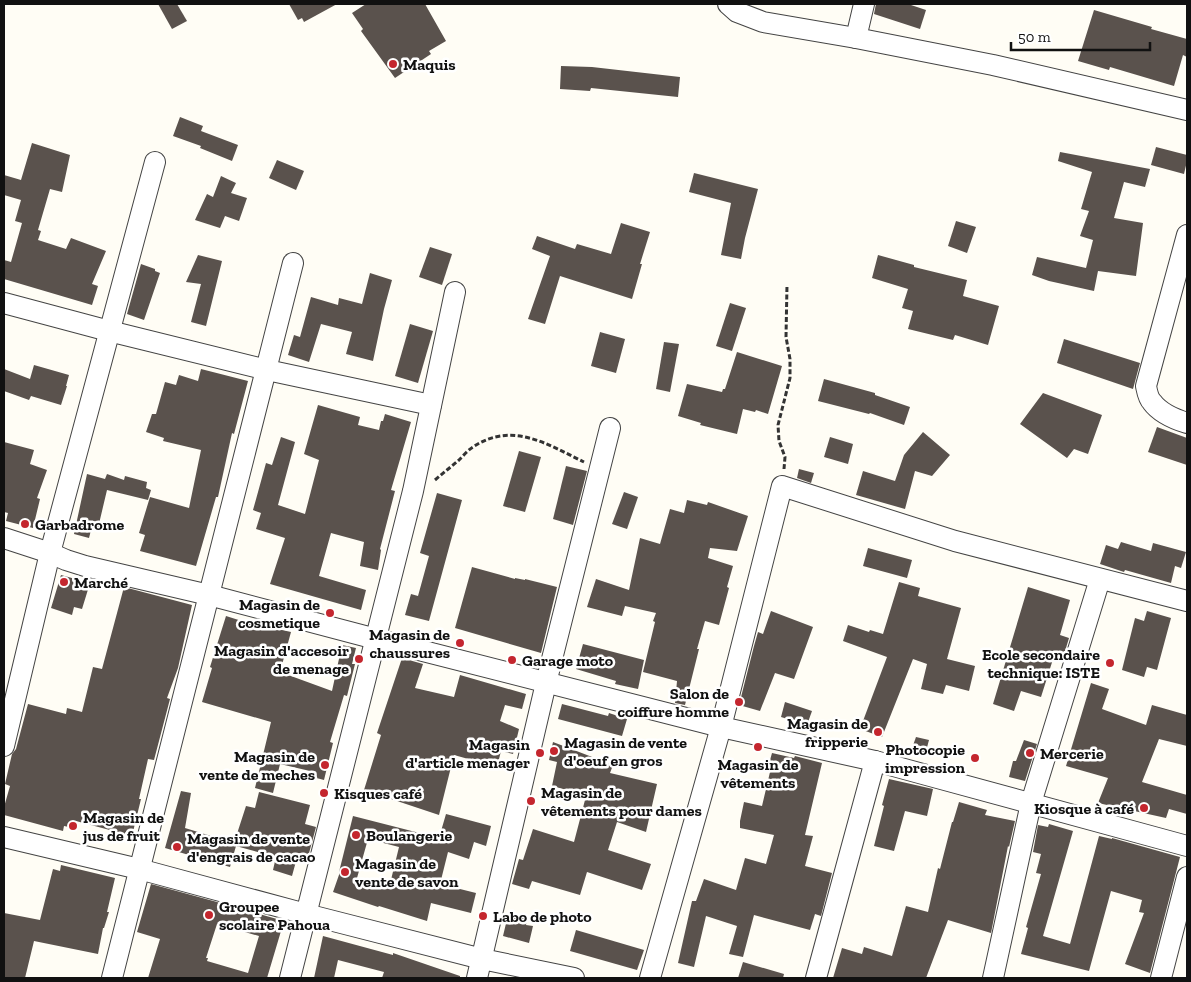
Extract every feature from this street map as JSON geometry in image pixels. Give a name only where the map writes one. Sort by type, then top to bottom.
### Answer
[{"type":"street","points":[[728,4],[737,12],[763,22],[993,65],[1187,110]]},
{"type":"street","points":[[856,38],[864,4]]},
{"type":"street","points":[[4,746],[50,553],[155,162]]},
{"type":"street","points":[[1187,235],[1146,386],[1150,401],[1162,412],[1176,420],[1187,423]]},
{"type":"street","points":[[112,978],[293,263]]},
{"type":"street","points":[[290,978],[413,491],[455,292]]},
{"type":"street","points":[[4,303],[267,370],[431,406]]},
{"type":"street","points":[[479,969],[546,683],[610,428]]},
{"type":"street","points":[[650,978],[721,727],[782,486],[955,541],[1187,601]]},
{"type":"street","points":[[4,538],[85,566],[209,595],[721,727],[875,760],[1187,846]]},
{"type":"street","points":[[993,978],[1031,804],[1100,579]]},
{"type":"street","points":[[816,978],[875,760]]},
{"type":"street","points":[[4,837],[306,914],[479,969],[574,978]]},
{"type":"street","points":[[1161,978],[1187,878]]},
{"type":"path","points":[[782,486],[785,457],[779,440],[778,425],[790,378],[790,359],[786,337],[787,285]]},
{"type":"path","points":[[413,491],[433,482],[472,448],[491,438],[504,435],[518,435],[546,443],[600,470]]},
{"type":"building","points":[[158,4],[177,4],[187,21],[172,29]]},
{"type":"building","points":[[289,4],[337,4],[304,22],[302,18],[298,20]]},
{"type":"building","points":[[366,4],[425,4],[446,41],[429,51],[431,54],[395,78],[361,31],[363,29],[352,13]]},
{"type":"building","points":[[876,4],[908,4],[926,10],[920,29],[874,14]]},
{"type":"building","points":[[1094,10],[1187,39],[1187,57],[1183,55],[1174,86],[1110,67],[1109,70],[1078,61]]},
{"type":"building","points":[[561,66],[592,67],[680,77],[678,97],[591,88],[590,91],[560,89]]},
{"type":"building","points":[[180,117],[203,126],[201,131],[238,145],[232,161],[200,148],[201,146],[173,136]]},
{"type":"building","points":[[32,143],[70,155],[62,192],[50,189],[38,230],[41,231],[38,240],[66,249],[71,238],[106,251],[92,284],[98,286],[92,305],[4,279],[4,260],[11,262],[22,223],[15,221],[21,200],[4,195],[4,175],[21,180]]},
{"type":"building","points":[[1156,147],[1187,155],[1184,174],[1151,165]]},
{"type":"building","points":[[1060,152],[1150,169],[1145,187],[1124,182],[1114,218],[1143,223],[1136,276],[1098,271],[1094,291],[1049,281],[1032,275],[1037,257],[1086,268],[1093,240],[1080,236],[1089,211],[1081,209],[1092,172],[1058,161]]},
{"type":"building","points":[[277,160],[304,171],[296,190],[269,178]]},
{"type":"building","points":[[694,173],[758,189],[741,259],[721,255],[731,203],[689,192]]},
{"type":"building","points":[[221,176],[236,183],[231,193],[247,198],[239,221],[225,216],[220,228],[195,220],[207,194],[213,197]]},
{"type":"building","points":[[956,221],[976,227],[967,253],[948,246]]},
{"type":"building","points":[[621,223],[650,232],[632,299],[560,276],[545,324],[528,319],[550,256],[532,249],[537,236],[575,249],[577,244],[611,254]]},
{"type":"building","points":[[430,247],[452,254],[442,285],[419,277]]},
{"type":"building","points":[[198,255],[222,261],[206,326],[191,322],[201,284],[186,282]]},
{"type":"building","points":[[878,255],[914,265],[914,267],[967,280],[963,296],[999,306],[988,345],[955,335],[953,340],[908,329],[913,311],[902,308],[908,289],[872,278]]},
{"type":"building","points":[[141,264],[160,273],[144,320],[127,314]]},
{"type":"building","points":[[370,273],[392,280],[373,361],[346,354],[352,332],[321,324],[309,362],[288,355],[294,335],[300,337],[311,297],[338,305],[339,298],[362,304]]},
{"type":"building","points":[[730,303],[746,308],[732,351],[716,346]]},
{"type":"building","points":[[410,324],[433,331],[418,383],[395,376]]},
{"type":"building","points":[[600,332],[625,339],[616,373],[591,366]]},
{"type":"building","points":[[1064,339],[1140,363],[1133,389],[1057,363]]},
{"type":"building","points":[[664,342],[679,344],[670,392],[656,389]]},
{"type":"building","points":[[737,352],[782,366],[768,414],[756,410],[755,412],[743,409],[737,434],[700,425],[701,423],[678,416],[687,384],[722,392],[725,389]]},
{"type":"building","points":[[34,365],[69,375],[61,405],[31,396],[29,400],[4,391],[4,369],[30,379]]},
{"type":"building","points":[[201,369],[248,381],[234,434],[232,433],[218,497],[216,497],[196,566],[140,551],[145,535],[139,533],[150,497],[189,508],[201,450],[163,441],[164,438],[146,432],[152,414],[156,414],[165,382],[176,385],[179,375],[198,381]]},
{"type":"building","points":[[824,379],[875,393],[875,395],[910,407],[904,425],[870,413],[818,401]]},
{"type":"building","points":[[1043,393],[1102,415],[1088,454],[1074,449],[1067,458],[1020,424]]},
{"type":"building","points":[[318,405],[360,417],[358,425],[379,430],[385,414],[411,422],[391,490],[395,491],[380,549],[378,570],[360,566],[364,542],[331,533],[319,576],[366,590],[361,610],[270,584],[285,538],[256,529],[261,513],[253,510],[266,463],[272,465],[281,437],[295,442],[278,505],[305,514],[319,460],[304,454]]},
{"type":"building","points":[[1157,427],[1187,438],[1187,465],[1148,452]]},
{"type":"building","points":[[923,432],[950,455],[932,476],[915,471],[905,509],[856,495],[863,471],[895,481],[904,455]]},
{"type":"building","points":[[830,437],[853,444],[848,464],[824,457]]},
{"type":"building","points":[[4,442],[34,450],[30,464],[47,470],[37,498],[40,499],[33,528],[6,521],[8,513],[4,512]]},
{"type":"building","points":[[519,451],[541,457],[525,512],[503,506]]},
{"type":"building","points":[[566,466],[587,471],[573,525],[553,519]]},
{"type":"building","points":[[799,469],[814,473],[811,483],[797,478]]},
{"type":"building","points":[[87,474],[105,479],[107,474],[124,480],[125,476],[147,482],[146,488],[151,490],[148,500],[107,490],[98,528],[92,526],[89,538],[74,534]]},
{"type":"building","points":[[624,492],[638,497],[627,529],[612,524]]},
{"type":"building","points":[[437,493],[462,500],[429,621],[405,615],[411,594],[418,596],[429,556],[420,553]]},
{"type":"building","points":[[687,500],[707,505],[708,502],[748,516],[737,551],[710,548],[708,558],[733,566],[719,625],[705,621],[685,705],[675,703],[677,681],[643,672],[656,613],[625,606],[622,616],[587,607],[596,579],[629,590],[640,538],[660,544],[670,509],[684,513]]},
{"type":"building","points":[[1121,542],[1151,551],[1153,543],[1186,552],[1181,568],[1175,566],[1171,583],[1125,570],[1124,572],[1100,564],[1106,545],[1118,549]]},
{"type":"building","points":[[868,548],[912,560],[907,578],[863,566]]},
{"type":"building","points":[[472,567],[515,579],[525,579],[557,587],[541,653],[455,628]]},
{"type":"building","points":[[61,575],[90,583],[82,609],[74,607],[72,615],[51,608]]},
{"type":"building","points":[[899,582],[920,588],[918,596],[961,608],[947,659],[975,666],[969,691],[946,685],[943,694],[921,689],[927,664],[913,659],[882,737],[860,729],[887,657],[843,641],[848,625],[869,632],[870,630],[883,634]]},
{"type":"building","points":[[124,587],[192,605],[178,668],[167,698],[170,699],[154,760],[148,759],[132,836],[76,821],[74,828],[64,826],[63,831],[4,815],[4,807],[10,786],[5,784],[12,754],[16,749],[28,704],[66,714],[67,708],[82,712],[93,667],[102,669]]},
{"type":"building","points":[[1028,587],[1070,600],[1060,635],[1069,638],[1063,658],[1054,656],[1041,697],[1021,691],[1014,711],[993,704]]},
{"type":"building","points":[[771,611],[813,627],[794,679],[775,673],[760,711],[739,705],[758,632],[763,634]]},
{"type":"building","points":[[1147,611],[1171,618],[1157,670],[1147,667],[1144,677],[1122,670],[1135,618],[1144,621]]},
{"type":"building","points":[[226,616],[264,628],[264,626],[291,632],[280,672],[332,691],[342,645],[356,648],[352,664],[355,664],[347,696],[344,695],[330,742],[333,743],[324,780],[309,776],[310,771],[280,764],[273,793],[255,788],[271,722],[202,702],[212,668],[210,667]]},
{"type":"building","points":[[583,644],[644,660],[638,689],[615,684],[616,681],[576,669]]},
{"type":"building","points":[[402,658],[423,664],[415,688],[454,697],[460,675],[526,694],[522,709],[505,705],[500,721],[519,729],[513,754],[501,751],[497,767],[454,755],[439,815],[364,790],[381,735],[377,733]]},
{"type":"building","points":[[1091,683],[1109,689],[1102,709],[1146,725],[1152,705],[1187,715],[1187,746],[1159,739],[1142,782],[1187,795],[1187,814],[1169,809],[1166,818],[1098,803],[1108,778],[1066,766]]},
{"type":"building","points":[[785,702],[812,711],[807,725],[781,717]]},
{"type":"building","points":[[562,704],[608,716],[609,713],[627,719],[622,736],[558,719]]},
{"type":"building","points":[[916,737],[929,740],[925,755],[911,751]]},
{"type":"building","points":[[1024,740],[1037,744],[1025,781],[1009,777],[1013,761],[1016,761]]},
{"type":"building","points":[[553,742],[613,765],[610,773],[657,784],[646,832],[617,822],[608,850],[651,864],[642,890],[587,872],[580,895],[532,881],[529,889],[512,884],[519,859],[523,860],[533,829],[574,842],[585,800],[581,798],[582,794],[552,786],[557,762],[549,760]]},
{"type":"building","points":[[772,753],[794,758],[795,756],[822,763],[805,835],[813,836],[805,866],[832,873],[821,916],[815,914],[810,930],[754,915],[743,957],[729,954],[737,926],[706,916],[694,967],[678,963],[692,901],[696,901],[704,879],[736,890],[745,858],[766,864],[774,835],[740,828],[740,821],[744,802],[762,806],[770,772],[767,771]]},
{"type":"building","points":[[889,779],[933,789],[927,816],[905,811],[894,851],[874,846]]},
{"type":"building","points":[[181,791],[191,793],[185,828],[234,843],[246,806],[255,808],[259,792],[310,805],[305,824],[316,827],[308,857],[298,854],[292,876],[273,870],[276,857],[236,846],[230,867],[165,848]]},
{"type":"building","points":[[959,802],[987,810],[985,815],[1015,821],[1008,846],[991,933],[948,920],[926,978],[833,978],[842,948],[862,954],[864,947],[892,956],[906,906],[928,912],[938,868],[940,869]]},
{"type":"building","points":[[446,814],[491,826],[486,846],[474,842],[469,859],[448,852],[440,884],[476,893],[471,913],[431,903],[427,921],[333,892],[340,872],[353,816],[439,838]],"holes":[[[368,839],[399,847],[389,888],[357,878]]]},
{"type":"building","points":[[1049,824],[1073,831],[1043,936],[1070,944],[1099,836],[1180,857],[1150,973],[1125,964],[1144,913],[1139,912],[1142,900],[1111,891],[1089,971],[1021,954],[1028,928],[1026,927],[1041,874],[1036,873],[1041,854],[1033,852],[1038,825],[1048,827]]},
{"type":"building","points":[[61,865],[115,878],[107,912],[109,912],[103,928],[98,954],[34,941],[25,978],[4,978],[4,913],[40,920],[53,869],[60,871]]},
{"type":"building","points":[[151,884],[217,902],[237,910],[238,908],[284,921],[267,978],[148,978],[160,939],[137,932]],"holes":[[[217,924],[259,936],[248,973],[207,961],[208,958],[206,958]]]},
{"type":"building","points":[[508,915],[527,919],[526,925],[533,926],[529,943],[503,936]]},
{"type":"building","points":[[576,930],[644,950],[637,970],[570,951]]},
{"type":"building","points":[[323,936],[393,955],[393,953],[460,976],[460,978],[382,978],[384,972],[338,960],[334,978],[314,978]]},
{"type":"building","points":[[743,962],[784,974],[783,978],[738,978]]},
{"type":"place","name":"Maquis","points":[[393,64]]},
{"type":"place","name":"Garbadrome","points":[[25,524]]},
{"type":"place","name":"Marché","points":[[64,582]]},
{"type":"place","name":"Magasin de cosmetique","points":[[330,613]]},
{"type":"place","name":"Magasin de chaussures","points":[[460,643]]},
{"type":"place","name":"Magasin d'accesoir de menage","points":[[359,659]]},
{"type":"place","name":"Garage moto","points":[[512,660]]},
{"type":"place","name":"Ecole secondaire technique: ISTE","points":[[1110,663]]},
{"type":"place","name":"Salon de coiffure homme","points":[[739,702]]},
{"type":"place","name":"Magasin de fripperie","points":[[878,732]]},
{"type":"place","name":"Magasin de vêtements","points":[[758,747]]},
{"type":"place","name":"Magasin de vente d'oeuf en gros","points":[[554,751]]},
{"type":"place","name":"Magasin d'article menager","points":[[540,753]]},
{"type":"place","name":"Mercerie","points":[[1030,753]]},
{"type":"place","name":"Photocopie impression","points":[[975,758]]},
{"type":"place","name":"Magasin de vente de meches","points":[[325,765]]},
{"type":"place","name":"Kisques café","points":[[324,793]]},
{"type":"place","name":"Magasin de vêtements pour dames","points":[[531,801]]},
{"type":"place","name":"Kiosque à café","points":[[1144,808]]},
{"type":"place","name":"Magasin de jus de fruit","points":[[73,826]]},
{"type":"place","name":"Boulangerie","points":[[356,835]]},
{"type":"place","name":"Magasin de vente d'engrais de cacao","points":[[177,847]]},
{"type":"place","name":"Magasin de vente de savon","points":[[345,872]]},
{"type":"place","name":"Groupee scolaire Pahoua","points":[[209,915]]},
{"type":"place","name":"Labo de photo","points":[[483,916]]}]
